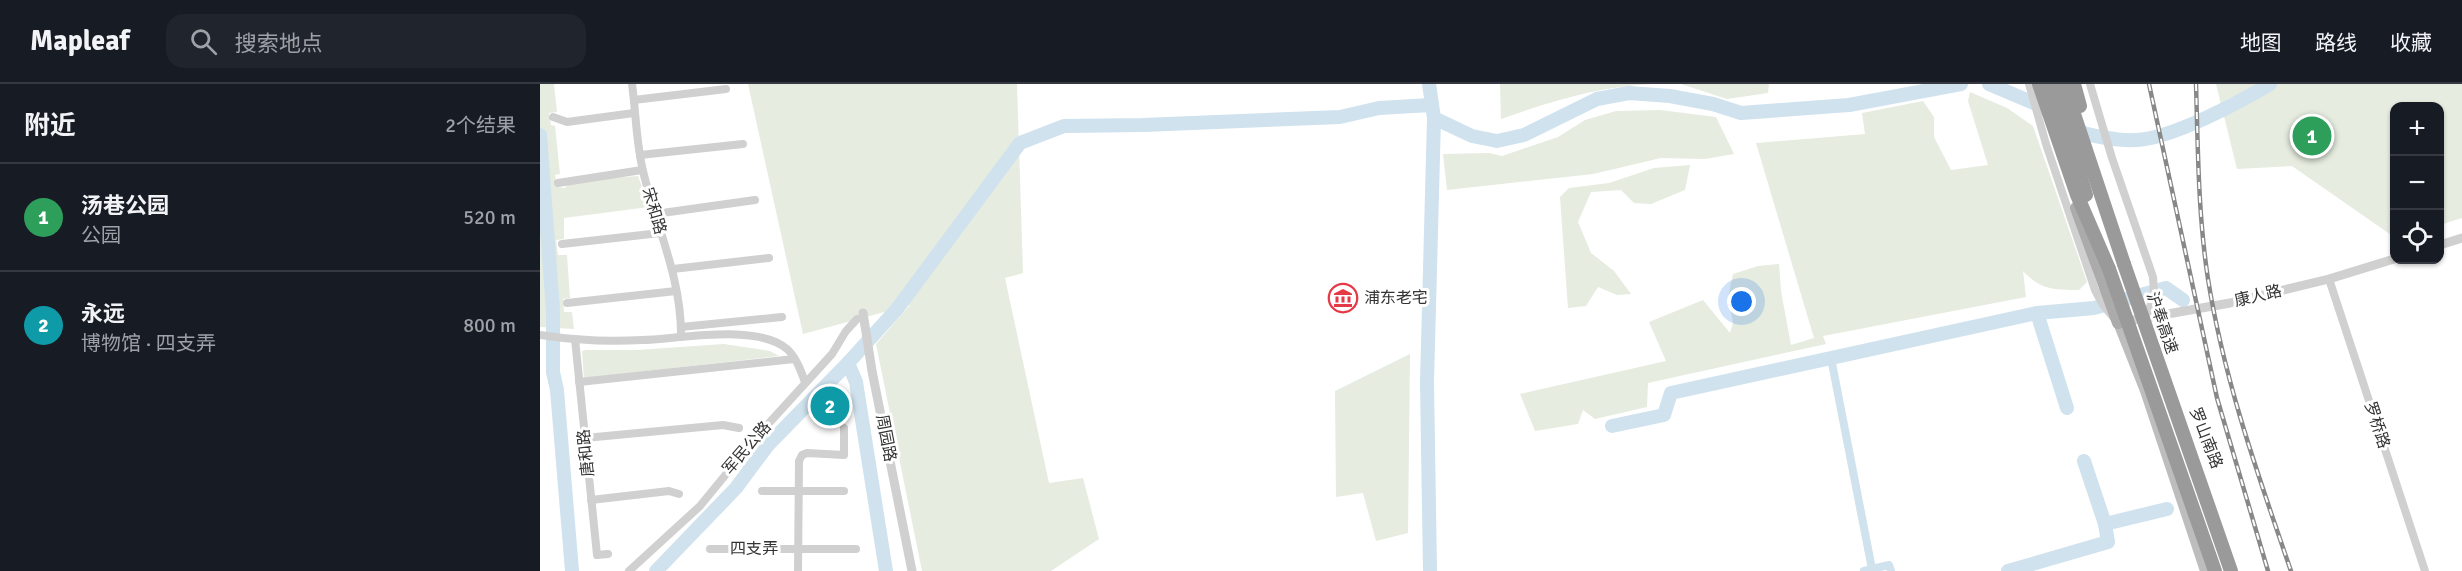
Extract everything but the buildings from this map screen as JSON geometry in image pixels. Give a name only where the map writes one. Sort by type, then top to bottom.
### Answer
[{"type":"highway","points":[[2039,84],[2077,195],[2109,269]]},
{"type":"highway","name":"沪奉高速","points":[[2053,84],[2109,269],[2215,571]]},
{"type":"highway","name":"沪奉高速","points":[[2066,84],[2124,264],[2231,571]]},
{"type":"highway","points":[[2074,84],[2103,179],[2124,264]]},
{"type":"main road","points":[[2039,84],[2050,144],[2145,391],[2205,571]]},
{"type":"main road","points":[[2066,84],[2086,161],[2130,287],[2142,313]]},
{"type":"main road","name":"罗山南路","points":[[2142,313],[2203,471],[2238,571]]},
{"type":"street","name":"宋和路","points":[[632,84],[642,170],[673,269],[681,337]]},
{"type":"street","points":[[2029,84],[2050,144]]},
{"type":"street","points":[[2090,84],[2112,159],[2153,277],[2154,293],[2142,313]]},
{"type":"street","points":[[634,100],[726,89]]},
{"type":"street","points":[[553,117],[567,122],[634,113]]},
{"type":"street","points":[[640,155],[743,144]]},
{"type":"street","points":[[558,183],[642,170]]},
{"type":"street","points":[[655,214],[755,200]]},
{"type":"street","points":[[562,244],[660,232]]},
{"type":"street","points":[[2444,242],[2462,237]]},
{"type":"street","points":[[673,269],[769,258]]},
{"type":"street","name":"康人路","points":[[2118,322],[2142,313],[2230,303],[2329,279],[2390,260]]},
{"type":"street","name":"罗桥路","points":[[2329,279],[2425,571]]},
{"type":"street","points":[[567,303],[676,291]]},
{"type":"street","name":"周园路","points":[[860,316],[912,571]]},
{"type":"street","name":"军民公路","points":[[629,571],[700,506],[726,472],[832,354],[846,331],[860,316]]},
{"type":"street","points":[[681,327],[782,317]]},
{"type":"street","points":[[541,335],[570,339],[640,340],[743,335],[776,343],[788,350],[805,382]]},
{"type":"street","name":"唐和路","points":[[570,339],[579,382],[597,555],[608,555]]},
{"type":"street","points":[[579,382],[794,359]]},
{"type":"street","points":[[585,438],[723,425],[739,428]]},
{"type":"street","name":"四支弄","points":[[798,571],[799,461],[802,455],[844,455],[844,428]]},
{"type":"street","points":[[591,500],[669,491],[679,494]]},
{"type":"street","points":[[762,491],[844,491]]},
{"type":"street","name":"四支弄","points":[[711,549],[856,549]]},
{"type":"shaded area","points":[[540,84],[554,84],[557,112],[549,113],[551,125],[555,126],[560,174],[555,175],[557,187],[565,188],[570,181],[638,176],[649,207],[564,218],[564,239],[556,240],[558,255],[567,255],[570,298],[563,299],[564,312],[572,312],[574,329],[540,327]]},
{"type":"shaded area","points":[[748,84],[1017,84],[1023,273],[1005,278],[1049,483],[1083,478],[1099,539],[1051,571],[922,571],[876,344],[910,305],[803,334]]},
{"type":"shaded area","points":[[1500,84],[1654,84],[1614,88],[1576,96],[1501,119]]},
{"type":"shaded area","points":[[1681,84],[1769,84],[1768,93],[1727,99]]},
{"type":"shaded area","points":[[2216,84],[2462,84],[2462,218],[2444,224],[2444,102],[2390,102],[2390,234],[2292,166],[2237,169]]},
{"type":"shaded area","points":[[1970,92],[2007,108],[2033,126],[2087,282],[2079,290],[2048,288],[2023,271],[2026,297],[1823,336],[1826,344],[1648,383],[1647,407],[1595,419],[1583,410],[1578,424],[1535,431],[1520,394],[1666,361],[1649,322],[1703,300],[1730,333],[1733,323],[1728,297],[1733,274],[1758,266],[1779,264],[1781,291],[1791,345],[1814,338],[1756,143],[1865,134],[1862,113],[1923,101],[1934,117],[1934,137],[1951,170],[1988,165],[1968,101]]},
{"type":"shaded area","points":[[1660,110],[1716,117],[1734,154],[1705,159],[1661,158],[1593,174],[1447,190],[1443,154],[1489,153],[1502,156],[1558,137],[1585,120],[1616,111]]},
{"type":"shaded area","points":[[1690,165],[1685,190],[1651,204],[1634,203],[1621,190],[1591,192],[1578,222],[1591,253],[1614,271],[1631,294],[1617,295],[1598,287],[1586,306],[1568,308],[1560,197],[1569,188],[1609,183],[1654,168]]},
{"type":"shaded area","points":[[724,344],[770,351],[779,356],[584,378],[582,351],[585,350],[637,350]]},
{"type":"shaded area","points":[[1410,354],[1408,533],[1376,541],[1363,493],[1336,497],[1335,391]]},
{"type":"waterway","points":[[1429,84],[1434,118],[1427,382],[1430,571]]},
{"type":"waterway","points":[[1434,118],[1472,136],[1497,141],[1524,135],[1597,99],[1629,93],[1670,96],[1713,104],[1741,113],[1849,105],[1961,84]]},
{"type":"waterway","points":[[1989,84],[2041,106],[2054,116]]},
{"type":"waterway","points":[[2072,129],[2112,139],[2151,138],[2186,127],[2270,84]]},
{"type":"waterway","points":[[656,571],[736,488],[768,445],[897,309],[1020,143],[1064,126],[1340,117],[1379,108],[1431,105]]},
{"type":"waterway","points":[[540,135],[553,310],[553,372],[557,390],[572,571]]},
{"type":"waterway","points":[[1612,426],[1664,415],[1671,393],[2037,313],[2094,308],[2166,288],[2183,300]]},
{"type":"waterway","points":[[2037,313],[2067,408]]},
{"type":"waterway","points":[[1831,358],[1872,569],[1864,571]]},
{"type":"waterway","points":[[848,363],[856,382],[886,571]]},
{"type":"waterway","points":[[2084,461],[2105,524]]},
{"type":"waterway","points":[[2008,571],[2108,542],[2105,524],[2167,509]]},
{"type":"waterway","points":[[1872,569],[1889,565],[1891,571]]},
{"type":"railway","points":[[2149,84],[2217,398],[2268,571]]},
{"type":"railway","points":[[2196,84],[2202,230],[2215,317],[2243,427],[2291,571]]},
{"type":"place","name":"汤巷公园","points":[[2312,136]]},
{"type":"place","name":"浦东老宅","points":[[1343,298]]},
{"type":"place","name":"永远","points":[[830,406]]}]
